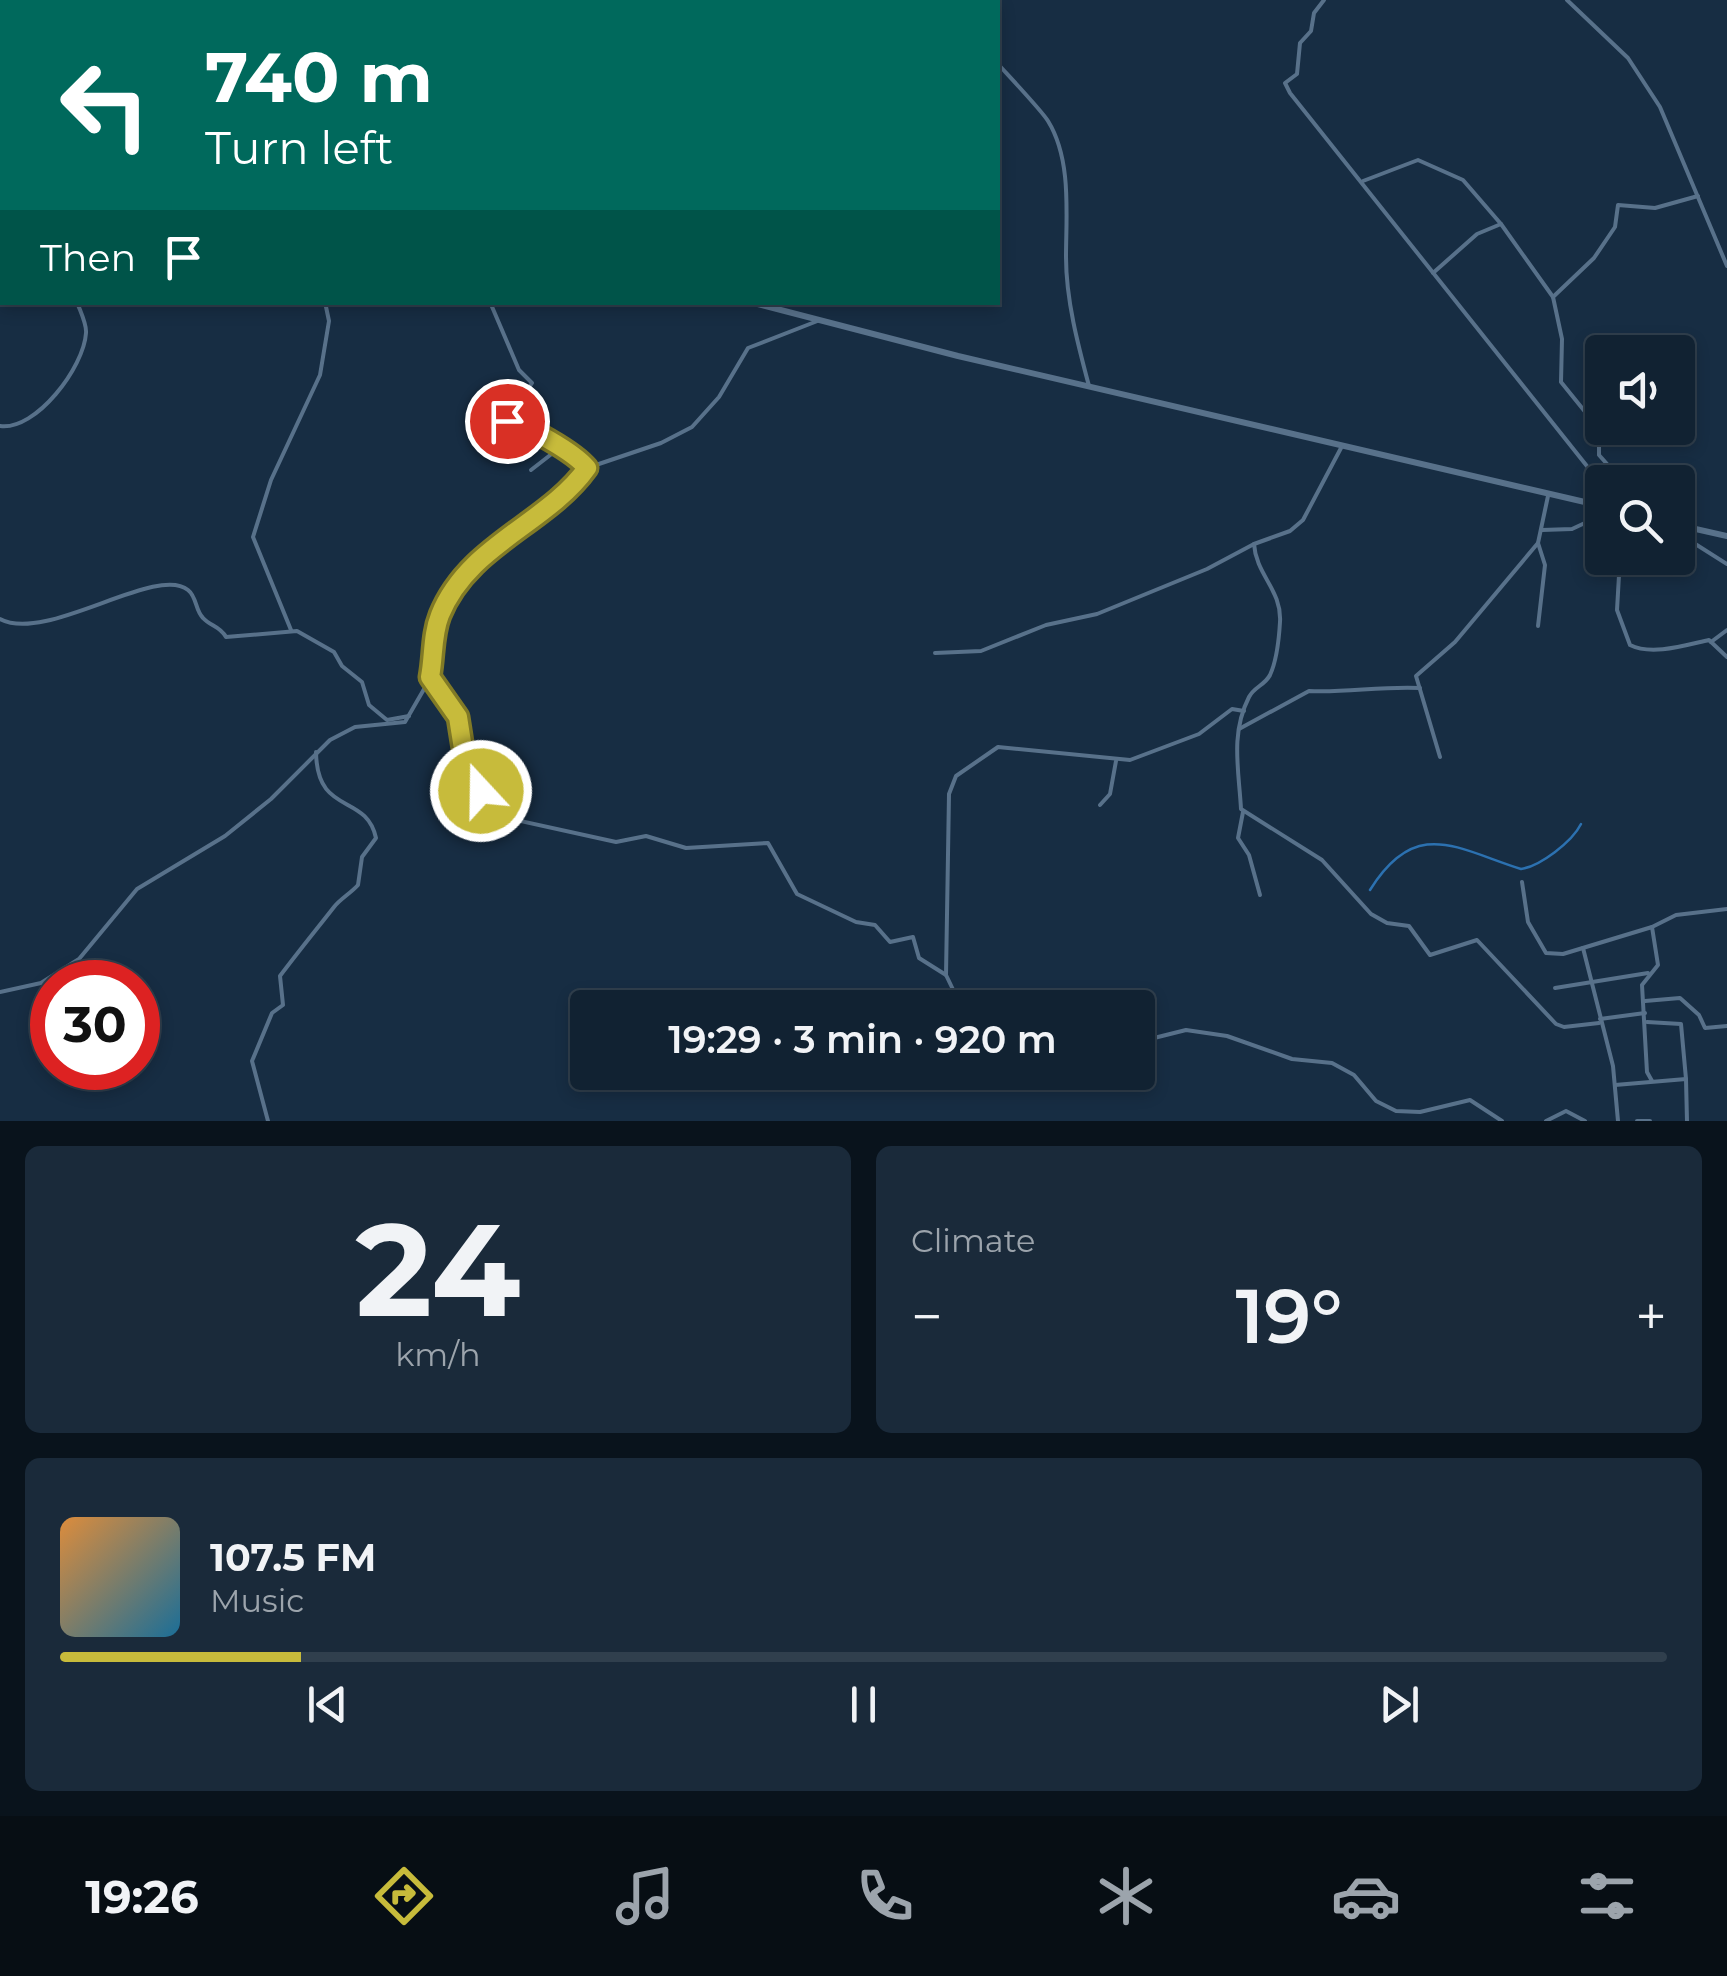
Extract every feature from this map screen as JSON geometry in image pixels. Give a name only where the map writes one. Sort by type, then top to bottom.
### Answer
[{"type":"street","points":[[1567,0],[1628,58],[1672,130],[1727,266]]},
{"type":"street","points":[[1320,2],[1312,31],[1300,43],[1296,74],[1286,85],[1363,181],[1386,218],[1586,465]]},
{"type":"street","points":[[1000,66],[1049,122],[1055,138],[1064,181],[1066,258],[1075,332],[1089,386]]},
{"type":"street","points":[[1363,181],[1418,160],[1463,180],[1501,224],[1553,297],[1562,339],[1561,382],[1599,429],[1599,456],[1607,465]]},
{"type":"street","points":[[1553,297],[1594,258],[1615,227],[1618,205],[1655,208],[1698,196]]},
{"type":"street","points":[[1433,273],[1477,234],[1501,224]]},
{"type":"street","points":[[0,426],[9,427],[35,414],[78,368],[86,330],[77,305]]},
{"type":"street","points":[[292,630],[253,537],[271,480],[320,375],[329,320],[326,305]]},
{"type":"street","points":[[491,305],[519,370],[532,383],[507,421],[526,425],[558,449],[574,454],[587,468]]},
{"type":"street","points":[[762,305],[1585,501]]},
{"type":"street","points":[[0,992],[46,981],[79,958],[136,888],[225,836],[271,799],[316,752],[349,729],[398,725],[410,716],[430,677],[438,622],[452,595],[490,547],[570,492],[587,468],[666,441],[692,427],[719,397],[748,348],[820,320]]},
{"type":"street","points":[[935,653],[982,651],[1046,624],[1097,614],[1290,531],[1303,520],[1343,443]]},
{"type":"street","points":[[531,470],[558,449]]},
{"type":"street","points":[[1440,757],[1418,674],[1455,642],[1538,543],[1550,492]]},
{"type":"street","points":[[1542,530],[1572,530],[1585,524]]},
{"type":"street","points":[[1695,529],[1727,536]]},
{"type":"street","points":[[1538,543],[1544,565],[1538,626]]},
{"type":"street","points":[[1254,544],[1261,571],[1277,593],[1280,620],[1270,675],[1253,691],[1238,730],[1236,767],[1242,780],[1244,812],[1238,838],[1249,855],[1260,895]]},
{"type":"street","points":[[1695,544],[1727,564]]},
{"type":"street","points":[[1619,575],[1618,610],[1630,644],[1640,649],[1711,642],[1727,630]]},
{"type":"street","points":[[0,619],[10,624],[36,623],[153,587],[182,586],[192,594],[203,618],[228,638],[292,630],[332,651],[342,666],[362,682],[369,705],[390,722],[410,716]]},
{"type":"street","points":[[1711,642],[1727,658]]},
{"type":"street","points":[[430,677],[458,717],[467,774],[507,818],[616,842],[646,836],[686,848],[768,843],[797,894],[856,922],[875,925],[890,942],[913,937],[922,960],[946,975]]},
{"type":"street","points":[[1238,730],[1292,704],[1309,690],[1326,695],[1345,688],[1361,692],[1420,688]]},
{"type":"street","points":[[953,990],[946,975],[952,780],[1001,747],[1079,753],[1116,761],[1142,757],[1199,734],[1232,709],[1244,712]]},
{"type":"street","points":[[268,1121],[252,1062],[272,1013],[283,1005],[280,976],[302,943],[323,927],[334,906],[358,885],[362,857],[376,838],[373,828],[351,804],[326,791],[316,776],[316,752]]},
{"type":"street","points":[[1100,804],[1110,794],[1116,761]]},
{"type":"street","points":[[1244,812],[1318,856],[1371,914],[1387,923],[1409,926],[1430,955],[1477,940],[1556,1024],[1564,1028],[1645,1014]]},
{"type":"street","points":[[1522,882],[1524,908],[1539,947],[1556,955],[1652,928],[1676,916],[1727,909]]},
{"type":"street","points":[[1556,988],[1648,972],[1658,966],[1652,928]]},
{"type":"street","points":[[1583,948],[1615,1085],[1618,1121]]},
{"type":"street","points":[[1648,972],[1642,985],[1647,1072],[1652,1081]]},
{"type":"street","points":[[1645,1001],[1680,998],[1698,1014],[1706,1028],[1727,1026]]},
{"type":"street","points":[[1646,1022],[1680,1024],[1687,1121]]},
{"type":"street","points":[[1155,1038],[1186,1030],[1226,1036],[1292,1059],[1337,1064],[1392,1110],[1420,1112],[1470,1100],[1500,1121]]},
{"type":"street","points":[[1615,1085],[1686,1079]]},
{"type":"street","points":[[1546,1121],[1566,1112],[1585,1121]]},
{"type":"street","points":[[1637,1121],[1650,1121]]},
{"type":"waterway","points":[[1370,890],[1387,867],[1421,846],[1457,847],[1521,869],[1555,852],[1581,824]]},
{"type":"route","points":[[481,791],[467,774],[458,717],[430,677],[439,617],[490,547],[574,489],[587,468],[577,456],[537,437],[526,425],[507,421]]}]
